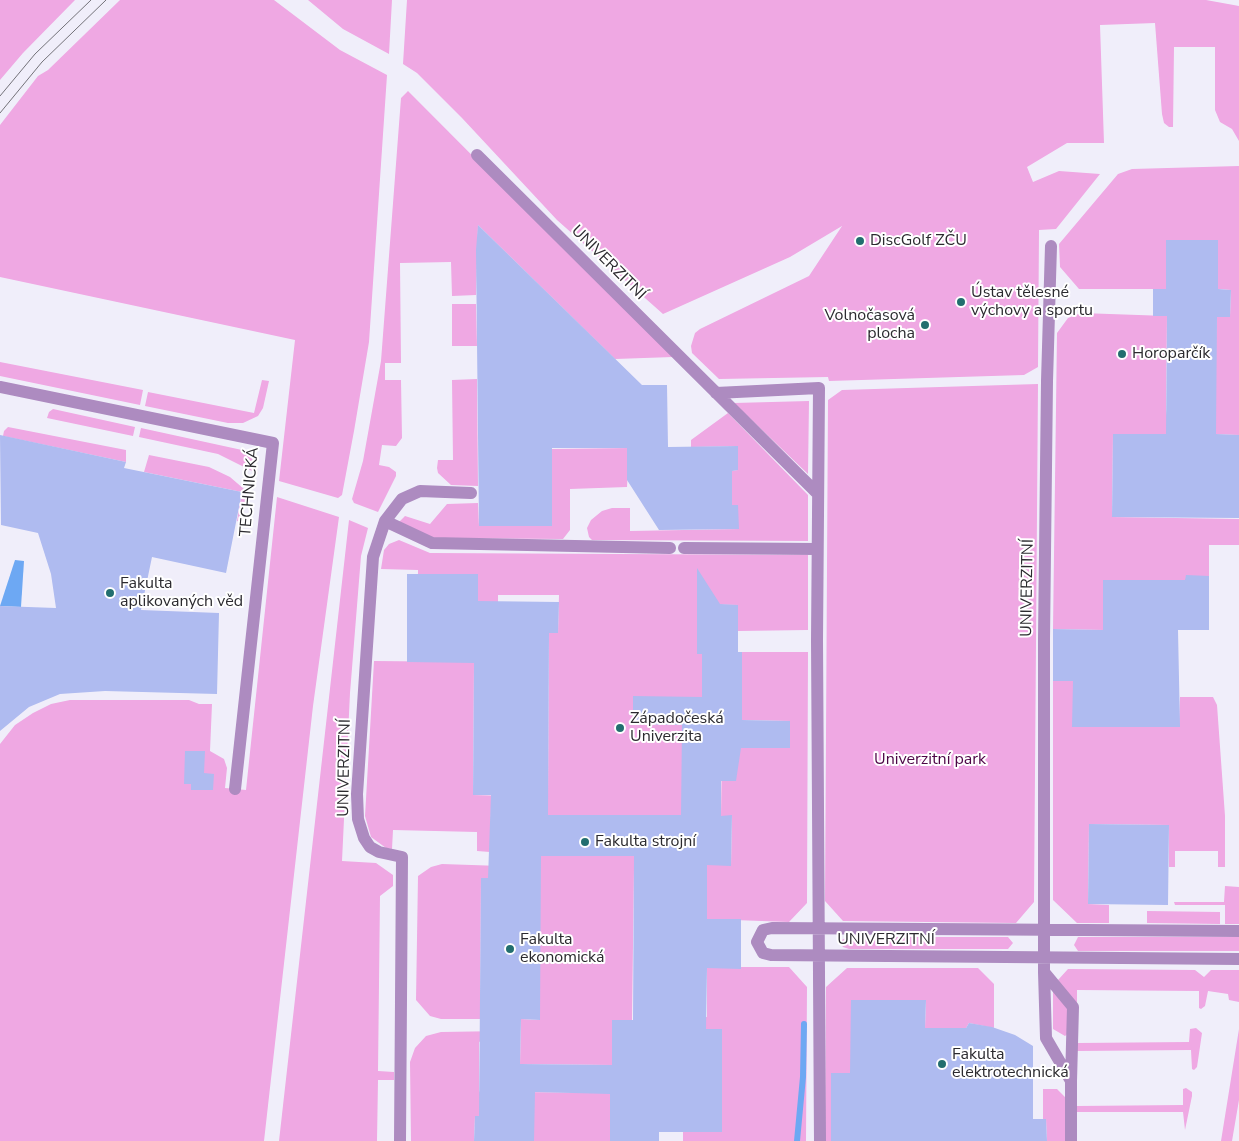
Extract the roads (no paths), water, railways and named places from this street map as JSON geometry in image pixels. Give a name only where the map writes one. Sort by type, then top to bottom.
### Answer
[{"type":"street","name":"UNIVERZITNÍ","points":[[477,155],[818,494]]},
{"type":"street","name":"UNIVERZITNÍ","points":[[1052,246],[1047,381],[1044,610],[1044,966],[1046,1038],[1071,1081]]},
{"type":"street","name":"TECHNICKÁ","points":[[0,387],[272,443],[236,789]]},
{"type":"street","name":"UNIVERZITNÍ","points":[[716,393],[819,388],[817,549],[820,1141]]},
{"type":"street","name":"UNIVERZITNÍ","points":[[400,1141],[402,856],[379,852],[370,847],[364,838],[358,819],[357,794],[373,557],[385,521],[402,499],[420,492],[471,493]]},
{"type":"street","points":[[385,521],[432,543],[670,548]]},
{"type":"street","points":[[684,548],[817,549]]},
{"type":"street","name":"UNIVERZITNÍ","points":[[1239,931],[767,929],[760,933],[757,942],[759,950],[767,955],[1044,966],[1239,959]]},
{"type":"street","points":[[1044,966],[1073,1007],[1071,1141]]},
{"type":"water","points":[[15,560],[24,561],[21,607],[0,606]]},
{"type":"waterway","points":[[797,1141],[803,1077],[804,1024]]},
{"type":"tram line","points":[[0,96],[35,54],[91,0]]},
{"type":"tram line","points":[[0,113],[42,62],[106,0]]},
{"type":"place","name":"DiscGolf ZČU","points":[[860,241]]},
{"type":"place","name":"Ústav tělesné výchovy a sportu","points":[[961,302]]},
{"type":"place","name":"Volnočasová plocha","points":[[925,325]]},
{"type":"place","name":"Horoparčík","points":[[1122,354]]},
{"type":"place","name":"Fakulta aplikovaných věd","points":[[110,593]]},
{"type":"place","name":"Západočeská Univerzita","points":[[620,728]]},
{"type":"place","name":"Fakulta strojní","points":[[585,842]]},
{"type":"place","name":"Fakulta ekonomická","points":[[510,949]]},
{"type":"place","name":"Fakulta elektrotechnická","points":[[942,1064]]},
{"type":"park label","name":"Univerzitní park","points":[[930,760]]}]
